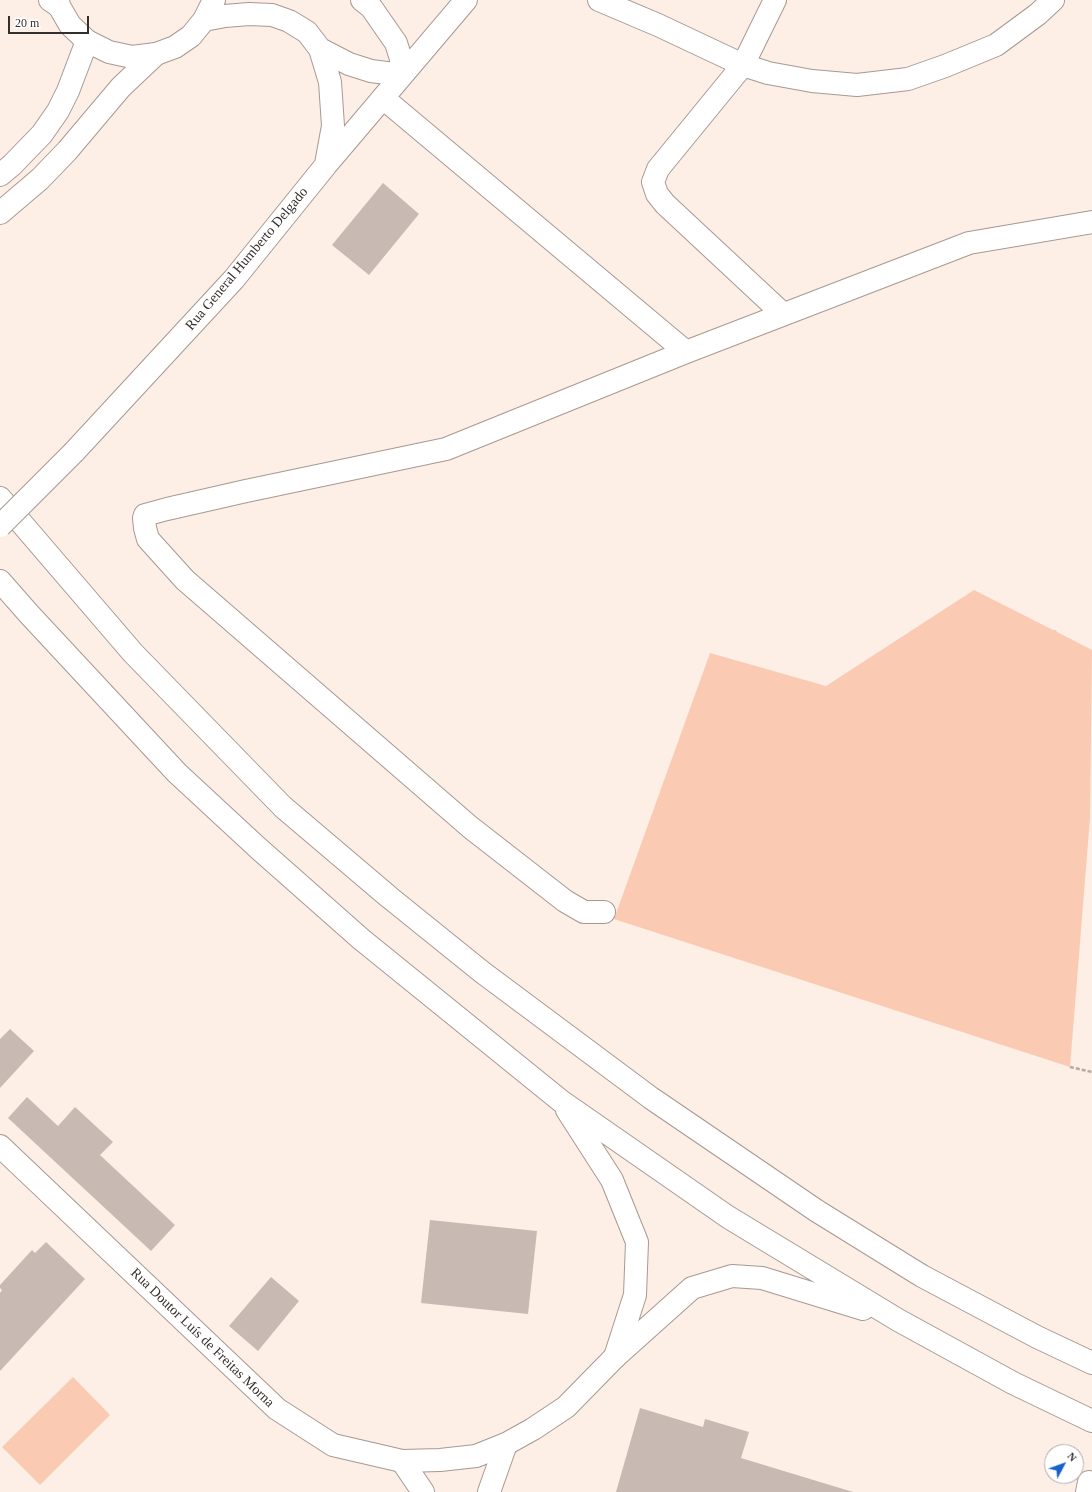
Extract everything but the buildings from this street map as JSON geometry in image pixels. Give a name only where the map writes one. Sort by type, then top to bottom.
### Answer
[{"type":"main road","points":[[55,2],[70,25],[87,41],[109,52],[132,57],[156,54],[175,47],[191,36],[204,20],[214,0]]},
{"type":"main road","points":[[320,49],[349,64],[371,71],[402,75],[401,59],[396,43],[371,7],[362,0]]},
{"type":"main road","name":"Rua General Humberto Delgado","points":[[0,526],[74,452],[234,279],[326,165],[466,0]]},
{"type":"main road","points":[[775,0],[743,65],[658,169],[653,182],[657,194],[665,204],[783,314]]},
{"type":"main road","points":[[603,1],[743,65],[768,73],[812,81],[857,85],[908,79],[945,66],[996,45],[1038,14],[1053,0]]},
{"type":"main road","points":[[204,20],[241,15],[272,15],[289,21],[307,32],[320,49],[330,82],[333,126],[326,165]]},
{"type":"main road","points":[[0,175],[12,165],[42,134],[58,111],[68,91],[87,41]]},
{"type":"main road","points":[[0,213],[40,179],[67,151],[122,87],[156,54]]},
{"type":"main road","points":[[383,98],[686,352]]},
{"type":"main road","points":[[604,912],[584,912],[565,901],[470,827],[185,580],[148,540],[144,518],[145,515],[174,507],[446,449],[686,352],[969,243],[1092,222]]},
{"type":"main road","points":[[0,498],[133,653],[283,807],[389,897],[482,972],[651,1098],[817,1211],[922,1276],[1037,1337],[1092,1363]]},
{"type":"main road","points":[[0,581],[177,773],[252,843],[367,944],[561,1101],[728,1217],[898,1320],[1013,1383],[1092,1421]]},
{"type":"main road","points":[[561,1101],[612,1180],[637,1242],[635,1295],[615,1357]]},
{"type":"main road","name":"Rua Doutor Luís de Freitas Morna","points":[[0,1146],[277,1409],[333,1445],[402,1461],[440,1460],[476,1456],[506,1444],[533,1429],[566,1407],[615,1357],[692,1288],[732,1276],[762,1278],[898,1320]]},
{"type":"main road","points":[[489,1492],[506,1444]]},
{"type":"main road","points":[[402,1461],[423,1492]]},
{"type":"path","points":[[1070,1067],[1092,1072]]},
{"type":"shaded area","points":[[974,590],[1053,630],[1056,630],[1057,632],[1092,650],[1090,818],[1070,1067],[614,919],[710,653],[826,686]]},
{"type":"shaded area","points":[[73,1377],[110,1415],[40,1485],[2,1447]]}]
